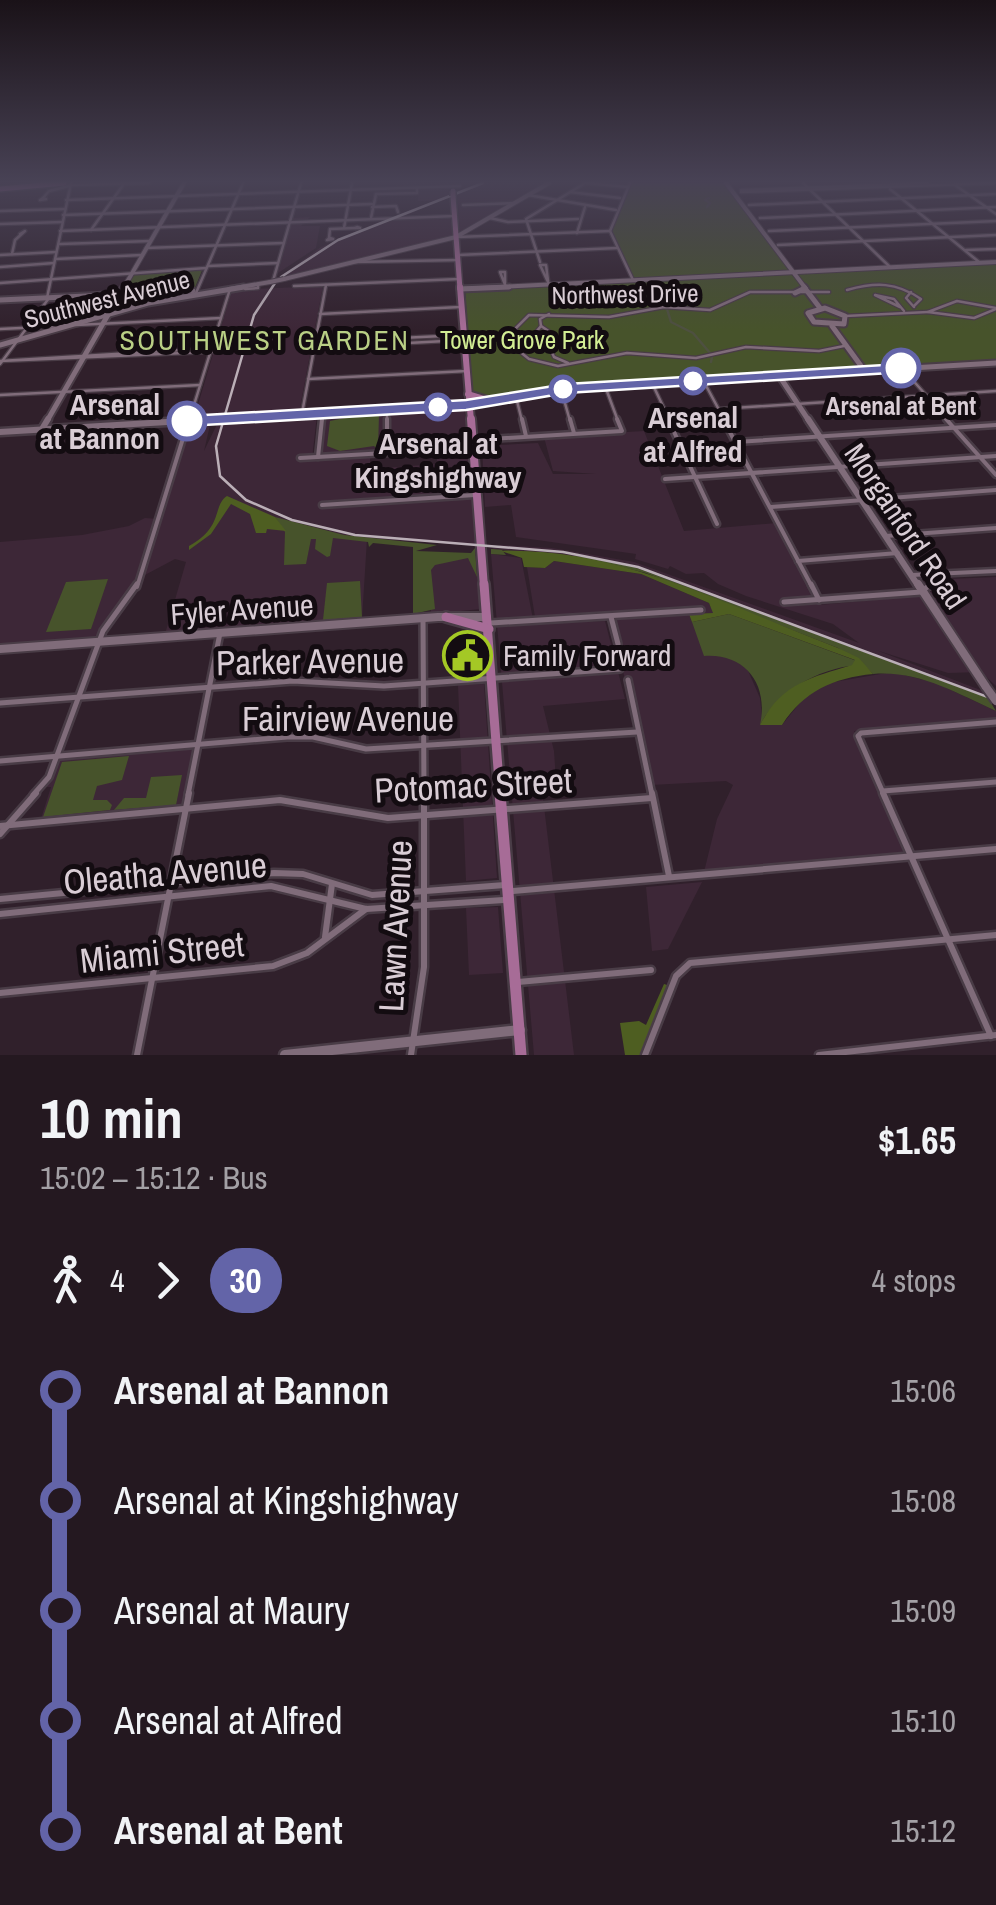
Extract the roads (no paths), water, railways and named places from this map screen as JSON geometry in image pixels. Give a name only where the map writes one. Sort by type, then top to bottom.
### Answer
[{"type":"main road","points":[[457,232],[521,1055]]},
{"type":"main road","points":[[468,394],[477,400],[491,401]]},
{"type":"main road","points":[[470,404],[491,401]]},
{"type":"main road","points":[[446,617],[489,623]]},
{"type":"street","points":[[2,361],[48,298],[60,232]]},
{"type":"street","points":[[42,429],[155,232]]},
{"type":"street","points":[[0,300],[196,293],[221,232]]},
{"type":"street","points":[[272,281],[287,232]]},
{"type":"street","points":[[329,238],[330,232]]},
{"type":"street","points":[[466,232],[475,238]]},
{"type":"street","name":"Southwest Avenue","points":[[0,345],[108,314],[196,293],[284,279],[466,232]]},
{"type":"street","points":[[457,237],[590,232]]},
{"type":"street","points":[[611,232],[633,280]]},
{"type":"street","points":[[764,232],[820,308],[845,316],[928,312],[978,318],[996,308]]},
{"type":"street","points":[[855,232],[891,268]]},
{"type":"street","points":[[943,232],[980,263]]},
{"type":"street","points":[[12,254],[20,234]]},
{"type":"street","points":[[531,235],[540,262]]},
{"type":"street","points":[[778,245],[996,235]]},
{"type":"street","points":[[58,244],[150,240]]},
{"type":"street","points":[[146,248],[284,243]]},
{"type":"street","points":[[353,262],[617,248]]},
{"type":"street","points":[[965,250],[996,248]]},
{"type":"street","points":[[0,254],[56,252]]},
{"type":"street","points":[[0,267],[142,255]]},
{"type":"street","points":[[460,289],[996,262]]},
{"type":"street","points":[[0,282],[278,263]]},
{"type":"street","points":[[799,279],[805,272]]},
{"type":"street","points":[[782,273],[799,279]]},
{"type":"street","points":[[294,286],[459,279]]},
{"type":"street","points":[[847,290],[883,283],[907,286],[906,300],[920,312]]},
{"type":"street","points":[[302,414],[326,285]]},
{"type":"street","points":[[0,834],[44,786],[105,627],[136,589],[229,289]]},
{"type":"street","name":"Northwest Drive","points":[[516,340],[516,328],[525,316],[554,313],[602,317],[662,307],[710,310],[747,292],[795,293]]},
{"type":"street","points":[[795,293],[829,292]]},
{"type":"street","points":[[909,294],[919,297],[920,302],[914,306]]},
{"type":"street","points":[[928,312],[962,301],[996,308]]},
{"type":"street","points":[[320,313],[462,306]]},
{"type":"street","points":[[900,307],[906,313]]},
{"type":"street","points":[[820,308],[810,312],[809,318],[832,326],[844,324],[845,316]]},
{"type":"street","points":[[939,309],[944,314]]},
{"type":"street","points":[[554,313],[540,319],[536,333],[546,339],[554,357],[576,364]]},
{"type":"street","points":[[0,329],[221,318]]},
{"type":"street","points":[[541,326],[550,332],[546,339]]},
{"type":"street","points":[[832,326],[864,370]]},
{"type":"street","points":[[314,345],[500,335],[516,328]]},
{"type":"street","points":[[500,335],[516,340],[522,354],[538,363],[576,364],[633,353],[700,358],[746,346],[819,351],[846,346]]},
{"type":"street","points":[[464,338],[483,336]]},
{"type":"street","points":[[2,361],[211,350]]},
{"type":"street","points":[[858,362],[882,370]]},
{"type":"street","points":[[852,371],[858,362]]},
{"type":"street","points":[[491,401],[561,389],[996,362]]},
{"type":"street","points":[[902,368],[996,475]]},
{"type":"street","points":[[308,379],[466,370]]},
{"type":"street","name":"Morganford Road","points":[[779,376],[996,701]]},
{"type":"street","points":[[703,380],[819,600]]},
{"type":"street","points":[[652,383],[717,524]]},
{"type":"street","points":[[0,395],[200,384]]},
{"type":"street","points":[[300,458],[622,430],[605,386]]},
{"type":"street","points":[[561,389],[574,433]]},
{"type":"street","points":[[718,409],[996,391]]},
{"type":"street","points":[[516,397],[526,436]]},
{"type":"street","points":[[0,432],[470,404]]},
{"type":"street","points":[[387,410],[387,452]]},
{"type":"street","points":[[318,457],[323,413]]},
{"type":"street","points":[[736,442],[996,426]]},
{"type":"street","points":[[665,479],[996,456]]},
{"type":"street","points":[[770,507],[996,490]]},
{"type":"street","points":[[322,505],[480,495]]},
{"type":"street","points":[[886,536],[996,528]]},
{"type":"street","points":[[798,560],[898,553]]},
{"type":"street","points":[[912,575],[994,573]]},
{"type":"street","points":[[784,602],[923,592],[942,576]]},
{"type":"street","points":[[489,623],[701,610]]},
{"type":"street","name":"Fyler Avenue","points":[[0,649],[446,617]]},
{"type":"street","points":[[611,617],[618,644]]},
{"type":"street","name":"Lawn Avenue","points":[[410,1055],[424,968],[424,618]]},
{"type":"street","points":[[138,1055],[220,632]]},
{"type":"street","name":"Parker Avenue","points":[[0,704],[315,680],[368,685],[424,683],[620,669]]},
{"type":"street","points":[[628,680],[669,878]]},
{"type":"street","points":[[820,1055],[994,1036],[947,940],[858,734],[996,722]]},
{"type":"street","name":"Fairview Avenue","points":[[0,761],[313,737],[366,749],[637,732]]},
{"type":"street","points":[[883,791],[996,782]]},
{"type":"street","name":"Potomac Street","points":[[4,826],[281,800],[307,802],[366,818],[652,798]]},
{"type":"street","name":"Oleatha Avenue","points":[[0,914],[271,886],[300,888],[366,909],[425,906],[511,892],[996,849]]},
{"type":"street","name":"Oleatha Avenue","points":[[0,899],[290,872],[372,895],[511,892]]},
{"type":"street","points":[[323,941],[331,914],[326,899],[332,884]]},
{"type":"street","name":"Miami Street","points":[[0,993],[273,966],[307,953],[366,909]]},
{"type":"street","points":[[645,1055],[676,976],[690,964],[996,935]]},
{"type":"street","points":[[518,982],[651,970]]},
{"type":"street","points":[[285,1055],[521,1030]]},
{"type":"waterway","points":[[666,305],[668,295]]},
{"type":"waterway","points":[[667,309],[671,322],[693,333],[710,353]]},
{"type":"waterway","points":[[711,362],[712,357]]},
{"type":"railway","points":[[281,277],[338,240],[358,232]]},
{"type":"railway","points":[[275,283],[254,315],[216,446],[220,476],[246,500],[292,520],[355,535],[563,552],[638,567],[996,700]]},
{"type":"place","name":"Arsenal at Bent","points":[[901,368]]},
{"type":"place","name":"Arsenal at Alfred","points":[[693,381]]},
{"type":"place","name":"Arsenal at Kingshighway","points":[[438,407]]},
{"type":"place","name":"Arsenal at Bannon","points":[[187,421]]},
{"type":"place","name":"Family Forward","points":[[468,655]]},
{"type":"district","name":"SOUTHWEST GARDEN","points":[[265,340]]},
{"type":"park label","name":"Tower Grove Park","points":[[522,340]]}]
